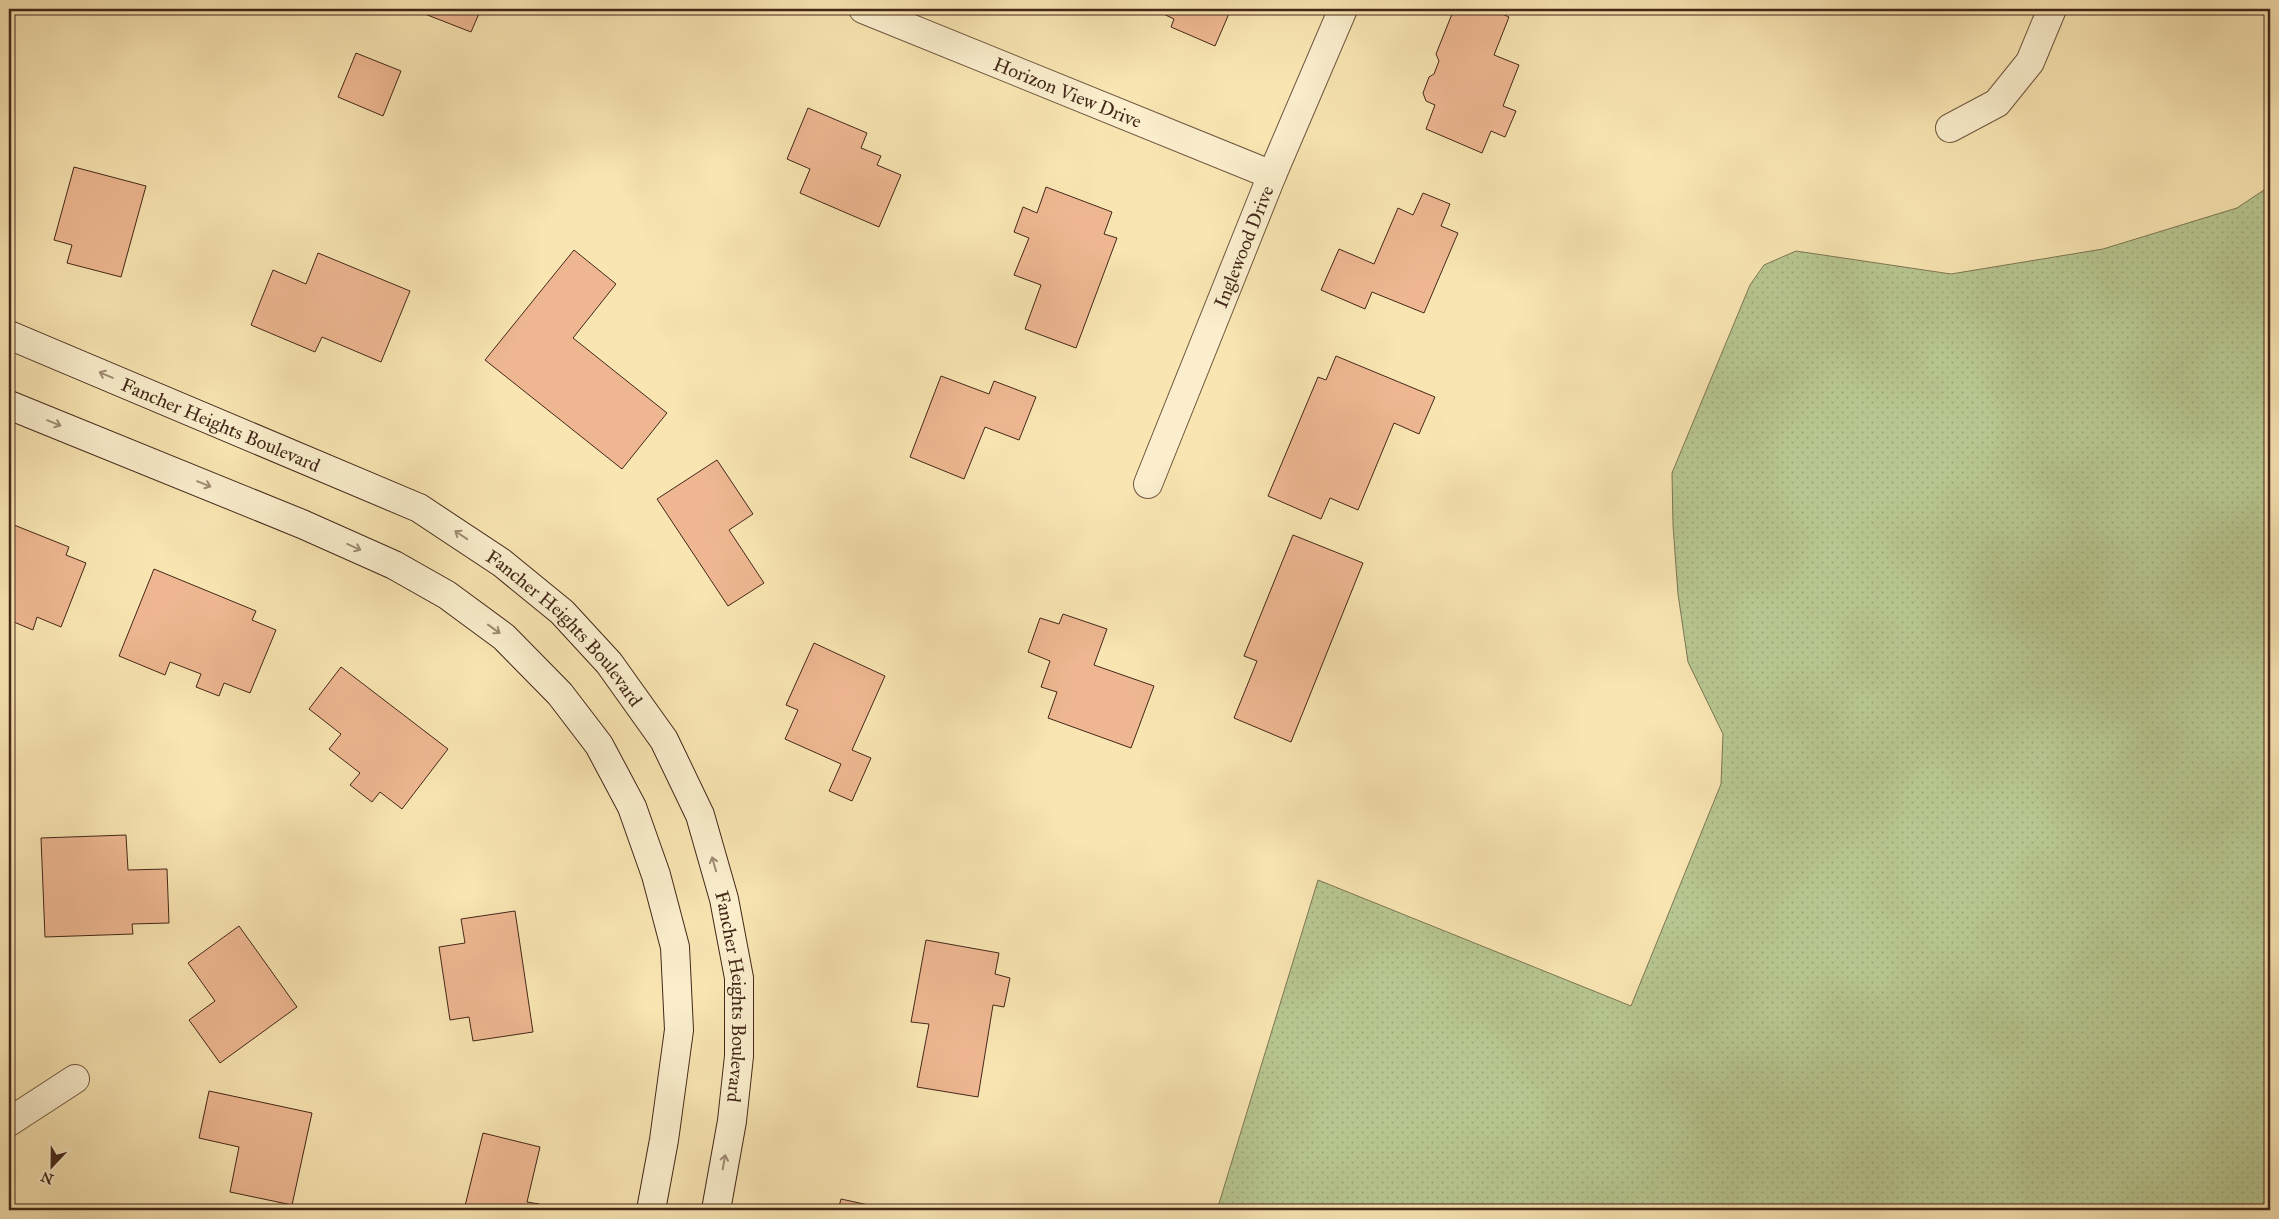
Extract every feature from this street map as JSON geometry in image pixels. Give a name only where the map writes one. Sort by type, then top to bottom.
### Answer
[{"type":"street","name":"Horizon View Drive","points":[[863,9],[1272,175]]},
{"type":"street","name":"Inglewood Drive","points":[[1148,484],[1272,175],[1343,9]]},
{"type":"street","points":[[1950,128],[1997,103],[2030,62],[2052,9]]},
{"type":"street","name":"Fancher Heights Boulevard","points":[[9,334],[419,508],[502,563],[562,612],[609,663],[664,740],[696,807],[726,908],[739,978],[738,1056],[732,1121],[716,1210]]},
{"type":"street","points":[[9,405],[302,524],[394,565],[447,595],[504,637],[560,694],[599,745],[632,807],[656,875],[675,947],[678,1030],[664,1140],[651,1210]]},
{"type":"street","points":[[9,1122],[75,1079]]},
{"type":"green space","points":[[2270,186],[2270,1210],[1217,1210],[1318,880],[1631,1006],[1721,784],[1723,734],[1688,662],[1678,594],[1673,525],[1672,473],[1750,285],[1764,265],[1796,251],[1951,274],[2103,249],[2237,208]]},
{"type":"building","points":[[412,9],[481,9],[471,32]]},
{"type":"building","points":[[1153,9],[1231,9],[1215,46],[1171,27],[1174,19]]},
{"type":"building","points":[[1454,9],[1491,9],[1509,17],[1494,55],[1519,65],[1503,106],[1516,111],[1505,137],[1491,131],[1482,153],[1426,129],[1435,105],[1426,101],[1423,93],[1429,77],[1434,74],[1439,61],[1436,54]]},
{"type":"building","points":[[356,53],[401,71],[383,116],[338,97]]},
{"type":"building","points":[[808,108],[867,133],[861,148],[881,156],[877,165],[901,175],[879,227],[800,193],[810,169],[787,159]]},
{"type":"building","points":[[74,167],[146,186],[121,277],[67,263],[72,245],[54,240]]},
{"type":"building","points":[[1046,187],[1112,212],[1104,234],[1117,238],[1076,348],[1025,329],[1041,285],[1014,275],[1029,238],[1014,232],[1023,207],[1037,213]]},
{"type":"building","points":[[1423,193],[1450,204],[1441,226],[1458,233],[1424,313],[1372,292],[1365,309],[1321,290],[1339,249],[1374,264],[1398,208],[1413,215]]},
{"type":"building","points":[[574,250],[616,284],[573,338],[667,413],[622,469],[485,360]]},
{"type":"building","points":[[318,253],[410,291],[381,362],[322,337],[315,352],[251,325],[273,270],[306,284]]},
{"type":"building","points":[[1336,356],[1435,397],[1419,434],[1394,423],[1358,510],[1330,498],[1321,519],[1268,496],[1318,377],[1326,380]]},
{"type":"building","points":[[941,376],[989,394],[994,381],[1036,397],[1019,440],[985,427],[964,479],[910,457]]},
{"type":"building","points":[[717,460],[753,514],[729,530],[764,583],[728,606],[657,499]]},
{"type":"building","points":[[9,523],[69,547],[66,555],[86,563],[61,627],[37,617],[33,630],[9,620],[14,606],[9,604]]},
{"type":"building","points":[[1293,535],[1363,563],[1291,742],[1234,718],[1257,661],[1244,656]]},
{"type":"building","points":[[154,569],[256,611],[252,620],[276,630],[250,693],[224,683],[219,696],[196,687],[201,674],[170,662],[165,675],[119,656]]},
{"type":"building","points":[[1063,614],[1107,629],[1094,665],[1154,686],[1131,748],[1048,718],[1057,692],[1041,687],[1050,661],[1028,652],[1040,618],[1059,624]]},
{"type":"building","points":[[814,643],[885,676],[852,750],[871,758],[852,801],[829,791],[841,764],[785,739],[798,710],[786,705]]},
{"type":"building","points":[[341,667],[448,749],[402,809],[380,792],[372,802],[350,785],[360,773],[329,749],[341,734],[309,709]]},
{"type":"building","points":[[126,835],[128,870],[167,869],[169,923],[132,924],[133,934],[45,937],[41,838]]},
{"type":"building","points":[[515,911],[533,1032],[473,1041],[469,1017],[450,1020],[439,947],[465,943],[461,919]]},
{"type":"building","points":[[239,926],[297,1007],[220,1063],[189,1020],[215,1001],[188,963]]},
{"type":"building","points":[[926,940],[999,953],[995,974],[1010,978],[1004,1007],[993,1005],[978,1097],[917,1087],[929,1024],[911,1022]]},
{"type":"building","points":[[209,1091],[312,1113],[292,1205],[230,1192],[239,1147],[199,1138]]},
{"type":"building","points":[[483,1133],[540,1147],[527,1202],[539,1204],[537,1210],[464,1210]]},
{"type":"building","points":[[841,1199],[887,1209],[887,1210],[838,1210]]}]
